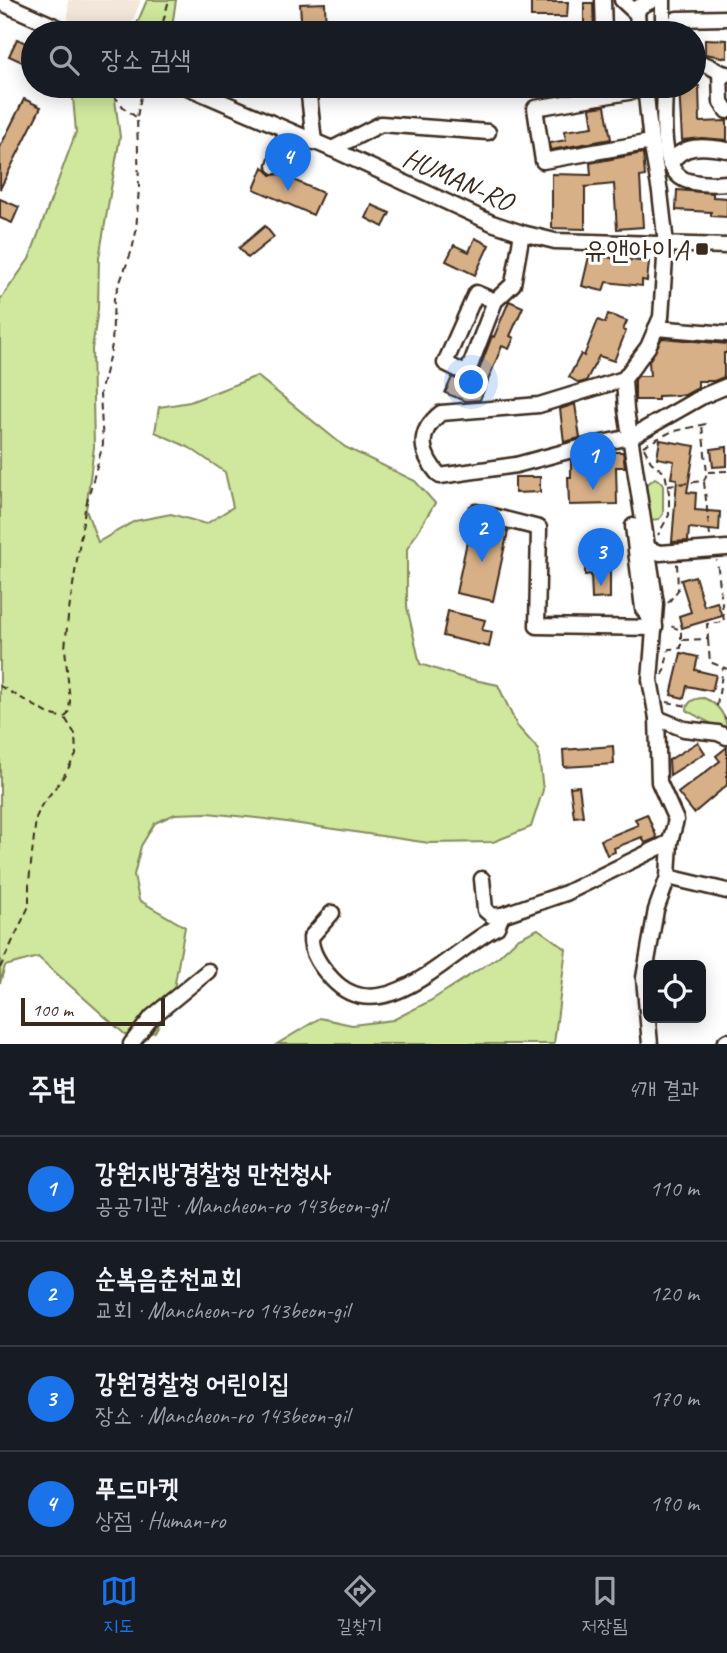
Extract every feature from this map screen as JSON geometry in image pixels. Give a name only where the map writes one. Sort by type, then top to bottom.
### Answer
[{"type":"street","points":[[603,0],[604,21]]},
{"type":"street","points":[[638,21],[639,7],[653,0]]},
{"type":"street","points":[[663,0],[663,21]]},
{"type":"street","points":[[625,1],[637,14]]},
{"type":"street","points":[[0,2],[43,21]]},
{"type":"street","points":[[677,19],[727,18]]},
{"type":"street","points":[[706,64],[724,74],[721,102],[727,111]]},
{"type":"street","name":"HUMAN-RO","points":[[213,98],[332,149],[492,223],[522,233],[555,241],[727,246]]},
{"type":"street","points":[[309,98],[314,142]]},
{"type":"street","points":[[590,98],[535,108],[543,161],[650,142]]},
{"type":"street","points":[[646,98],[666,244],[661,317],[649,347],[624,379],[539,405],[441,413],[428,426],[423,451],[440,476],[516,465],[631,437],[703,396],[727,386]]},
{"type":"street","points":[[665,98],[666,149],[670,165],[679,176],[688,181],[727,183]]},
{"type":"street","points":[[332,149],[381,124],[488,132]]},
{"type":"street","points":[[275,166],[287,130]]},
{"type":"street","points":[[670,165],[676,155],[685,148],[727,150]]},
{"type":"street","points":[[495,301],[476,293],[445,363],[467,374],[495,301],[513,284],[522,233]]},
{"type":"street","points":[[656,328],[727,334]]},
{"type":"street","points":[[624,379],[626,410],[653,551],[660,625],[650,680],[657,718],[660,784],[676,820],[670,842],[668,877],[656,910],[644,978],[650,1044]]},
{"type":"street","points":[[476,512],[539,528],[537,626],[660,625]]},
{"type":"street","points":[[633,526],[643,609],[660,625]]},
{"type":"street","points":[[653,551],[718,549]]},
{"type":"street","points":[[657,718],[684,729],[718,733],[727,737]]},
{"type":"street","points":[[482,879],[485,910],[492,916],[502,915],[566,893],[670,842]]},
{"type":"street","points":[[668,877],[727,891]]},
{"type":"street","points":[[332,913],[311,937],[312,950],[322,966],[340,985],[359,996],[373,997],[411,986],[497,927],[502,915]]},
{"type":"street","points":[[131,1044],[152,1017],[208,971]]},
{"type":"path","points":[[163,21],[169,0]]},
{"type":"path","points":[[116,98],[137,117]]},
{"type":"path","points":[[65,717],[70,702],[65,648],[68,617],[85,509],[103,444],[100,394],[112,345],[114,298],[136,232],[139,187],[137,117],[140,98]]},
{"type":"path","points":[[644,447],[671,432],[710,423]]},
{"type":"path","points":[[702,425],[707,472],[704,481],[718,549],[724,621],[707,624],[710,662],[727,669]]},
{"type":"path","points":[[631,437],[644,447],[651,462],[665,473],[669,515],[658,533],[653,551]]},
{"type":"path","points":[[707,472],[727,471]]},
{"type":"path","points":[[667,485],[704,481]]},
{"type":"path","points":[[663,608],[675,597],[678,590],[676,552]]},
{"type":"path","points":[[660,625],[681,629],[681,648],[669,649],[663,675]]},
{"type":"path","points":[[681,640],[708,639]]},
{"type":"path","points":[[717,706],[723,667]]},
{"type":"path","points":[[0,686],[48,714],[65,717],[75,734],[76,755],[39,810],[33,838],[29,906],[0,968]]},
{"type":"path","points":[[664,700],[687,706]]},
{"type":"shaded area","points":[[68,0],[141,0],[133,21],[68,21]]},
{"type":"green space","points":[[147,0],[176,0],[173,21],[138,21]]},
{"type":"green space","points":[[73,98],[115,98],[120,137],[99,258],[98,309],[92,349],[94,447],[86,510],[98,542],[135,521],[171,514],[206,524],[233,507],[225,472],[190,448],[155,432],[159,407],[190,402],[257,376],[345,447],[415,481],[435,503],[407,549],[407,607],[420,664],[460,677],[498,685],[517,726],[538,749],[543,790],[531,827],[493,842],[429,843],[207,813],[175,814],[155,823],[141,846],[134,875],[139,900],[185,927],[172,1000],[155,1032],[130,1039],[38,957],[5,966],[0,983],[0,300],[29,259],[76,132]]},
{"type":"green space","points":[[655,478],[663,483],[663,514],[659,519],[650,520],[647,518],[644,487]]},
{"type":"green space","points":[[704,698],[721,712],[726,721],[727,732],[687,711],[692,701]]},
{"type":"green space","points":[[538,929],[566,949],[554,1044],[277,1044],[320,1018],[352,1025],[393,1020],[430,1001],[498,957],[517,939]]},
{"type":"building","points":[[531,2],[568,2],[567,17],[531,17]]},
{"type":"building","points":[[325,3],[326,21],[301,21],[300,4]]},
{"type":"building","points":[[584,3],[593,3],[594,21],[584,21]]},
{"type":"building","points":[[17,39],[21,41],[21,62],[9,56]]},
{"type":"building","points":[[706,39],[727,40],[727,58],[706,54]]},
{"type":"building","points":[[680,98],[699,98],[700,122],[727,121],[727,140],[682,140]]},
{"type":"building","points":[[24,99],[41,107],[0,189],[0,147]]},
{"type":"building","points":[[605,106],[611,139],[551,150],[550,143],[566,140],[564,131],[593,127],[590,108]]},
{"type":"building","points":[[643,153],[645,176],[640,177],[643,227],[617,229],[614,184],[585,187],[585,229],[552,228],[552,174],[591,175],[590,163]]},
{"type":"building","points":[[263,167],[271,175],[280,174],[323,193],[313,215],[254,189]]},
{"type":"building","points":[[677,190],[713,193],[713,197],[727,198],[727,217],[711,216],[711,212],[676,210]]},
{"type":"building","points":[[0,199],[19,207],[12,223],[0,218]]},
{"type":"building","points":[[372,205],[390,213],[383,227],[366,218]]},
{"type":"building","points":[[265,226],[274,237],[248,258],[239,248]]},
{"type":"building","points":[[475,238],[489,245],[475,275],[446,261],[454,245],[469,252]]},
{"type":"building","points":[[590,252],[611,258],[649,262],[647,281],[642,280],[642,286],[606,282],[603,291],[582,286]]},
{"type":"building","points":[[509,301],[523,307],[510,336],[514,338],[509,349],[502,346],[480,400],[465,401],[445,393],[452,377],[467,384],[476,378]]},
{"type":"building","points":[[608,314],[627,321],[623,330],[626,331],[614,361],[599,356],[586,381],[579,383],[569,377],[581,354],[584,356],[598,320],[605,323]]},
{"type":"building","points":[[662,338],[727,344],[727,353],[724,353],[724,377],[714,381],[698,381],[698,388],[685,395],[658,396],[658,400],[635,400],[635,380],[638,376],[650,376],[649,361]]},
{"type":"building","points":[[575,404],[580,438],[564,442],[560,409]]},
{"type":"building","points":[[660,440],[695,446],[687,492],[696,493],[695,510],[720,512],[719,531],[689,528],[688,541],[672,542],[677,479],[671,478],[674,461],[657,458]]},
{"type":"building","points":[[727,447],[727,466],[713,467],[711,449]]},
{"type":"building","points":[[623,452],[625,467],[616,467],[617,504],[569,505],[568,477],[571,477],[571,461],[597,460],[597,454]]},
{"type":"building","points":[[515,477],[540,477],[540,492],[515,493]]},
{"type":"building","points":[[471,523],[508,531],[493,601],[456,593]]},
{"type":"building","points":[[610,559],[610,598],[592,599],[591,574],[585,575],[585,560]]},
{"type":"building","points":[[695,576],[704,606],[717,602],[722,616],[682,628],[679,616],[691,612],[681,580]]},
{"type":"building","points":[[448,611],[485,620],[482,630],[492,632],[489,647],[443,636]]},
{"type":"building","points":[[681,653],[698,657],[695,670],[716,675],[712,691],[687,686],[684,698],[671,695]]},
{"type":"building","points":[[698,742],[705,753],[670,775],[669,760]]},
{"type":"building","points":[[613,746],[614,764],[564,767],[563,750]]},
{"type":"building","points":[[727,747],[727,785],[694,813],[678,793],[720,761],[716,756]]},
{"type":"building","points":[[579,786],[583,816],[574,817],[570,787]]},
{"type":"building","points":[[647,814],[657,838],[645,843],[642,837],[614,848],[615,852],[607,855],[601,840],[638,825],[635,819]]},
{"type":"place","name":"푸드마켓","points":[[288,191]]},
{"type":"place","name":"유앤아이A","points":[[702,249]]},
{"type":"place","name":"강원지방경찰청 만천청사","points":[[593,490]]},
{"type":"place","name":"순복음춘천교회","points":[[482,562]]},
{"type":"place","name":"강원경찰청 어린이집","points":[[601,586]]}]
